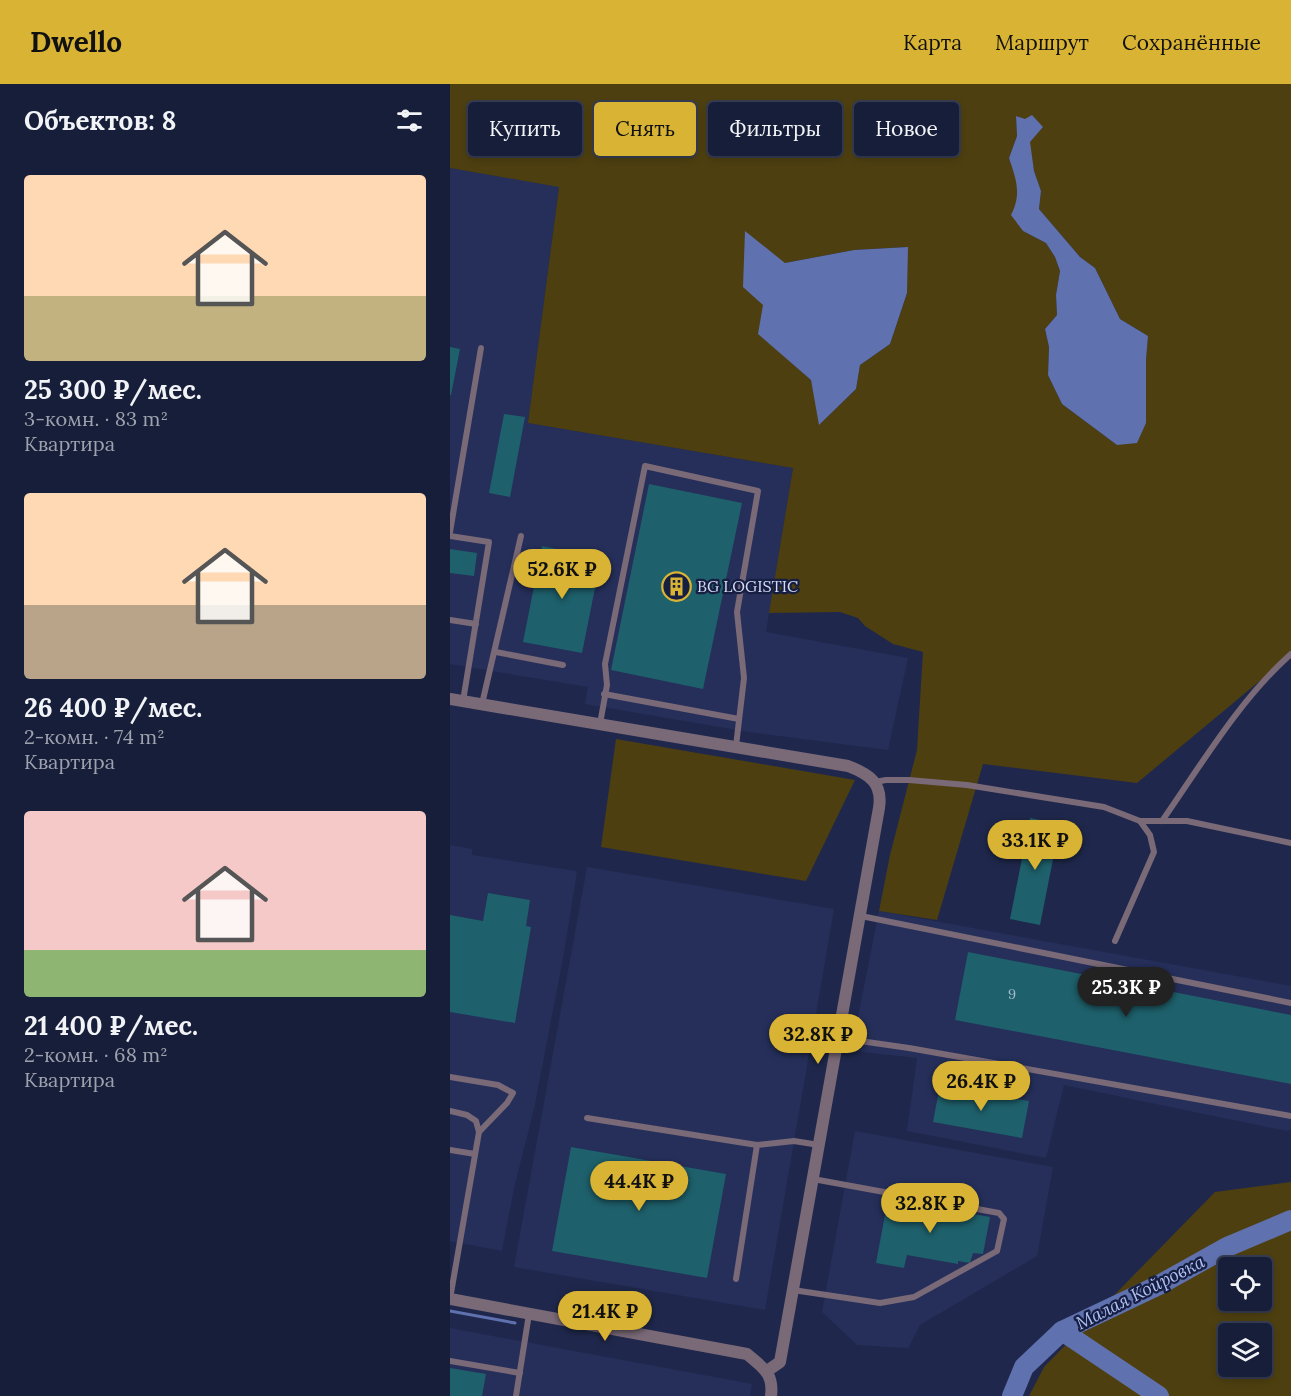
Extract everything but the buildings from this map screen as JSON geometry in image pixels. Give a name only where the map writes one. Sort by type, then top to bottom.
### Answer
[{"type":"street","points":[[450,699],[848,766],[861,771],[875,782],[881,798],[794,1290],[780,1362],[767,1371]]},
{"type":"street","points":[[450,1299],[747,1354],[767,1371],[772,1388],[771,1396]]},
{"type":"lane","points":[[463,701],[489,542],[450,534],[481,348]]},
{"type":"lane","points":[[600,724],[607,685],[605,664],[645,466],[758,491],[737,612],[744,678],[735,746]]},
{"type":"lane","points":[[482,704],[496,652],[521,536]]},
{"type":"lane","points":[[450,620],[476,624]]},
{"type":"lane","points":[[496,652],[563,665]]},
{"type":"lane","points":[[1162,821],[1206,756],[1272,671],[1291,654]]},
{"type":"lane","points":[[604,694],[739,719]]},
{"type":"lane","points":[[875,782],[909,780],[967,785],[1104,807],[1140,821],[1187,821],[1291,843]]},
{"type":"lane","points":[[1116,940],[1155,852],[1150,835],[1140,821]]},
{"type":"lane","points":[[861,916],[1291,1003]]},
{"type":"lane","points":[[839,1038],[909,1048],[1291,1116]]},
{"type":"lane","points":[[450,1077],[498,1085],[513,1093],[507,1104],[478,1132]]},
{"type":"lane","points":[[450,1111],[467,1115],[476,1121],[478,1132],[450,1299]]},
{"type":"lane","points":[[586,1118],[757,1145],[794,1141],[819,1145]]},
{"type":"lane","points":[[736,1279],[757,1145]]},
{"type":"lane","points":[[450,1150],[475,1154]]},
{"type":"lane","points":[[794,1290],[880,1303],[914,1297],[997,1251],[1004,1219],[999,1213],[813,1179]]},
{"type":"lane","points":[[516,1396],[530,1313]]},
{"type":"lane","points":[[450,1361],[520,1373]]},
{"type":"shaded area","points":[[450,84],[1291,84],[1291,655],[1137,783],[983,764],[937,920],[879,911],[890,855],[917,750],[923,652],[893,644],[865,626],[858,618],[840,612],[769,613],[793,468],[528,423],[559,187],[450,168]],"holes":[[[1016,116],[1043,127],[1029,142],[1034,171],[1041,191],[1039,209],[1080,257],[1095,268],[1120,319],[1148,336],[1146,360],[1117,445],[1062,404],[1048,375],[1049,347],[1045,329],[1057,315],[1056,295],[1060,271],[1046,243],[1023,231],[1015,208],[1019,195],[1018,183],[1009,158],[1017,136]],[[907,247],[907,293],[890,344],[860,365],[856,389],[820,424],[811,380],[759,334],[764,305],[785,263],[854,250]]]},
{"type":"shaded area","points":[[1032,115],[1043,127],[1030,142],[1034,171],[1041,191],[1039,209],[1080,257],[1095,268],[1120,319],[1148,336],[1146,423],[1137,443],[1117,445],[1062,404],[1048,375],[1049,347],[1045,329],[1057,315],[1056,295],[1060,271],[1046,243],[1023,231],[1011,215],[1017,193],[1016,180],[1009,158],[1017,136],[1016,116],[1025,119]]},
{"type":"shaded area","points":[[450,168],[559,186],[528,423],[793,468],[766,632],[908,658],[888,750],[749,732],[585,704],[588,687],[450,664]]},
{"type":"shaded area","points":[[745,231],[785,263],[854,250],[908,247],[907,293],[890,344],[860,365],[856,389],[819,425],[811,380],[758,334],[763,305],[743,287]]},
{"type":"shaded area","points":[[616,739],[855,780],[806,881],[601,847]]},
{"type":"shaded area","points":[[450,845],[472,849],[472,855],[577,871],[534,1109],[514,1188],[502,1251],[450,1241]]},
{"type":"shaded area","points":[[587,867],[834,909],[765,1310],[514,1267]]},
{"type":"shaded area","points":[[879,911],[1291,986],[1291,1129],[1287,1131],[1064,1085],[1046,1158],[907,1131],[917,1058],[853,1051]]},
{"type":"shaded area","points":[[855,1131],[1053,1167],[1037,1256],[920,1325],[908,1348],[857,1345],[822,1312]]},
{"type":"shaded area","points":[[1291,1182],[1291,1396],[1029,1396],[1044,1367],[1215,1192]]},
{"type":"shaded area","points":[[450,1328],[752,1384],[750,1396],[450,1396]]},
{"type":"waterway","name":"Малая Койровка","points":[[1159,1396],[1062,1331],[1159,1285],[1227,1247],[1291,1220]]},
{"type":"waterway","points":[[450,1311],[515,1323]]},
{"type":"waterway","points":[[1012,1396],[1024,1367],[1062,1331]]},
{"type":"place","name":"BG LOGISTIC","points":[[676,586]]}]
